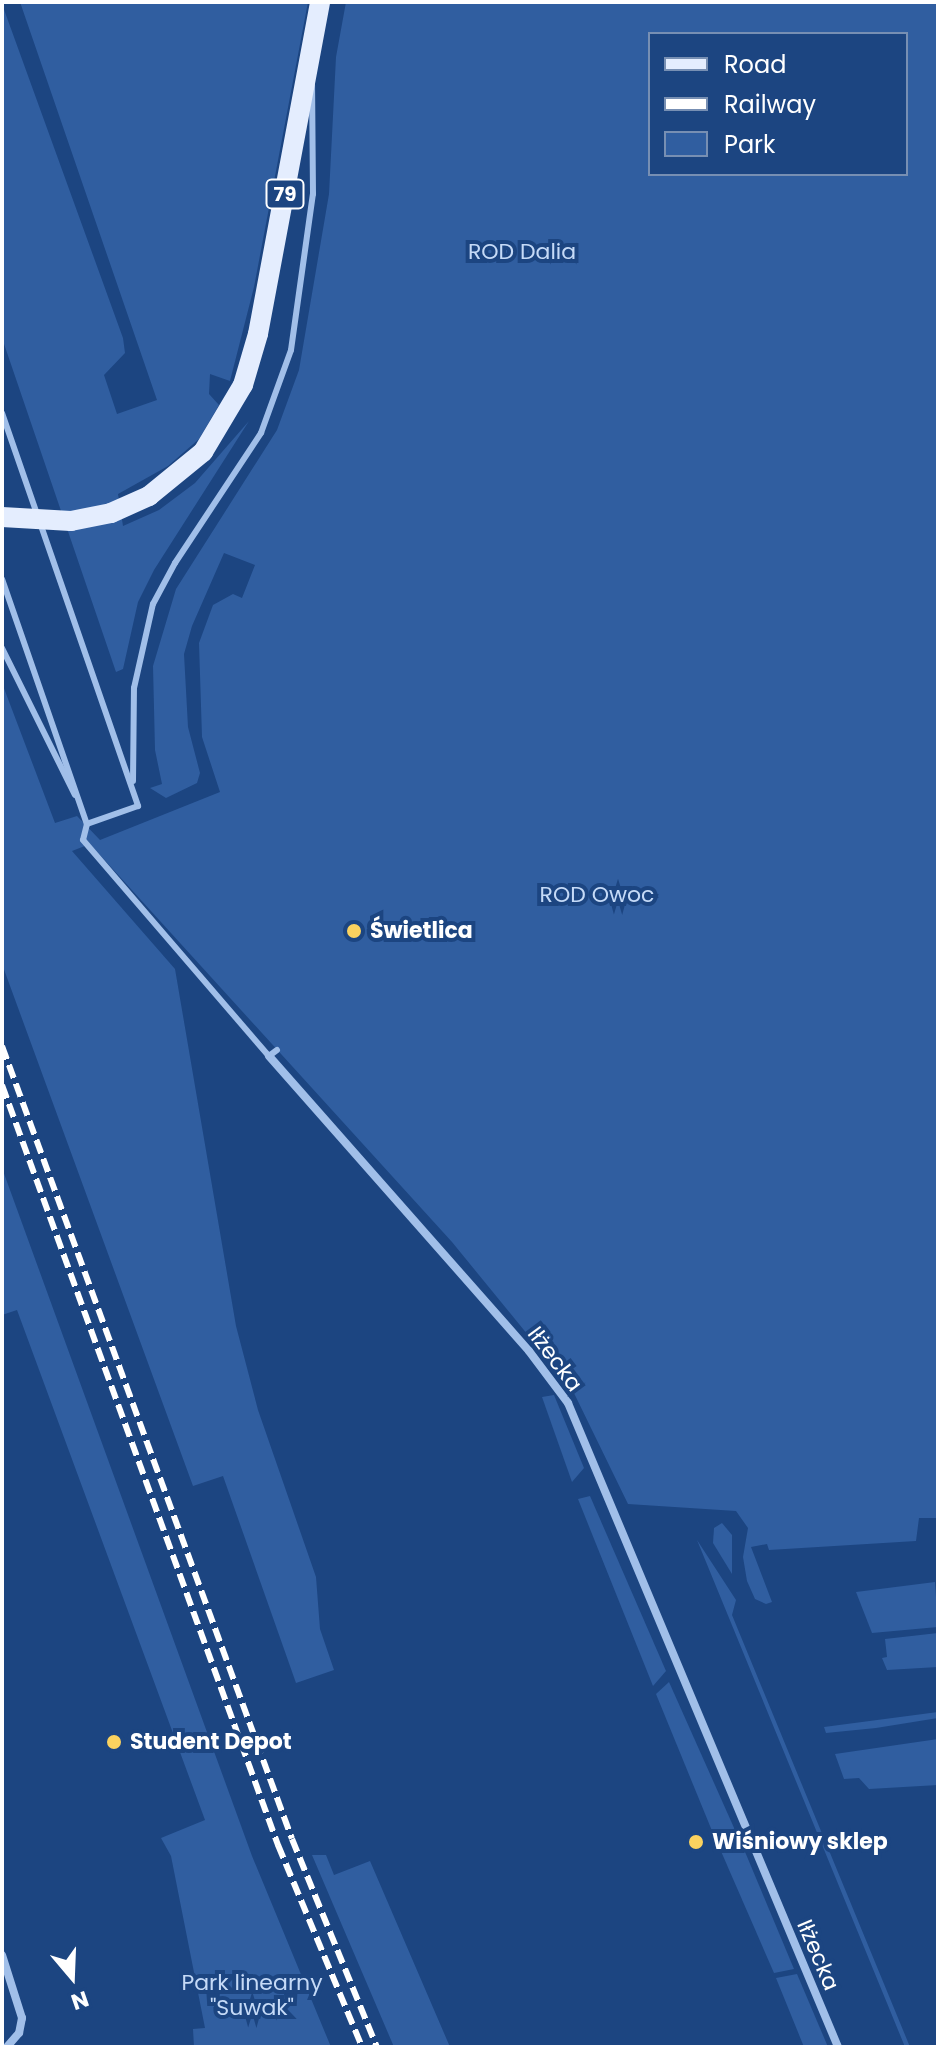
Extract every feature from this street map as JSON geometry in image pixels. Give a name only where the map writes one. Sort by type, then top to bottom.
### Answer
[{"type":"main road","name":"79","points":[[2,517],[32,522],[81,519],[149,496],[203,452],[243,385],[258,334],[320,2]]},
{"type":"street","name":"Iłżecka","points":[[269,1056],[529,1351],[568,1403],[838,2047]]},
{"type":"street","points":[[2,1955],[22,2018],[19,2033],[7,2047]]},
{"type":"lane","points":[[133,789],[134,688],[149,615],[175,563],[261,433],[291,350],[313,194],[315,102],[309,63]]},
{"type":"lane","points":[[2,413],[138,806],[87,824],[2,579]]},
{"type":"lane","points":[[2,648],[83,809]]},
{"type":"lane","name":"Iłżecka","points":[[87,824],[83,834],[87,847],[269,1056]]},
{"type":"lane","points":[[269,1056],[277,1050]]},
{"type":"green space","points":[[20,2],[308,2],[254,287],[230,381],[210,374],[209,394],[219,405],[199,439],[168,466],[118,494],[123,526],[159,510],[195,483],[249,421],[154,570],[138,602],[123,669],[116,672],[2,338],[2,4],[123,338],[125,353],[104,375],[117,414],[157,400]]},
{"type":"green space","name":"ROD Owoc","points":[[346,2],[938,2],[938,1518],[919,1518],[916,1541],[769,1550],[767,1544],[751,1547],[772,1602],[766,1604],[755,1599],[747,1581],[743,1557],[748,1528],[736,1511],[628,1504],[572,1389],[452,1242],[90,844],[72,851],[175,969],[236,1326],[258,1410],[316,1577],[320,1629],[334,1670],[296,1683],[223,1476],[193,1486],[2,964],[2,683],[55,823],[77,816],[100,840],[220,792],[202,737],[199,643],[213,605],[233,594],[242,598],[255,565],[224,553],[192,626],[184,654],[188,727],[200,773],[197,783],[166,798],[150,788],[162,784],[155,750],[153,666],[176,589],[277,430],[299,370],[329,194],[336,57]]},
{"type":"green space","name":"Park linearny \"Suwak\"","points":[[2,1168],[252,1856],[331,2047],[194,2047],[193,2029],[205,2028],[171,1856],[161,1838],[205,1820],[17,1310],[2,1315]]},
{"type":"green space","points":[[554,1395],[584,1468],[572,1482],[542,1397]]},
{"type":"green space","points":[[590,1496],[666,1671],[653,1686],[578,1499]]},
{"type":"green space","points":[[722,1523],[732,1535],[732,1574],[713,1543],[714,1528]]},
{"type":"green space","points":[[697,1540],[736,1600],[732,1615],[910,2047],[905,2047]]},
{"type":"green space","points":[[935,1582],[938,1627],[872,1633],[856,1592]]},
{"type":"green space","points":[[938,1633],[938,1667],[887,1670],[882,1658],[887,1657],[885,1639]]},
{"type":"green space","points":[[669,1682],[739,1839],[717,1843],[656,1694]]},
{"type":"green space","points":[[938,1712],[938,1718],[876,1728],[826,1733],[824,1727]]},
{"type":"green space","points":[[938,1739],[938,1785],[869,1789],[859,1778],[844,1779],[835,1754]]},
{"type":"green space","points":[[743,1847],[794,1969],[774,1973],[720,1849]]},
{"type":"green space","points":[[312,1855],[326,1855],[334,1875],[370,1861],[450,2047],[394,2047]]},
{"type":"green space","points":[[797,1974],[828,2047],[804,2047],[776,1978]]},
{"type":"railway","points":[[2,1046],[292,1839],[377,2047]]},
{"type":"railway","points":[[2,1085],[278,1845],[362,2047]]},
{"type":"place","name":"Świetlica","points":[[354,931]]},
{"type":"place","name":"Student Depot","points":[[114,1742]]},
{"type":"place","name":"Wiśniowy sklep","points":[[696,1842]]},
{"type":"park label","name":"ROD Dalia","points":[[522,252]]}]
